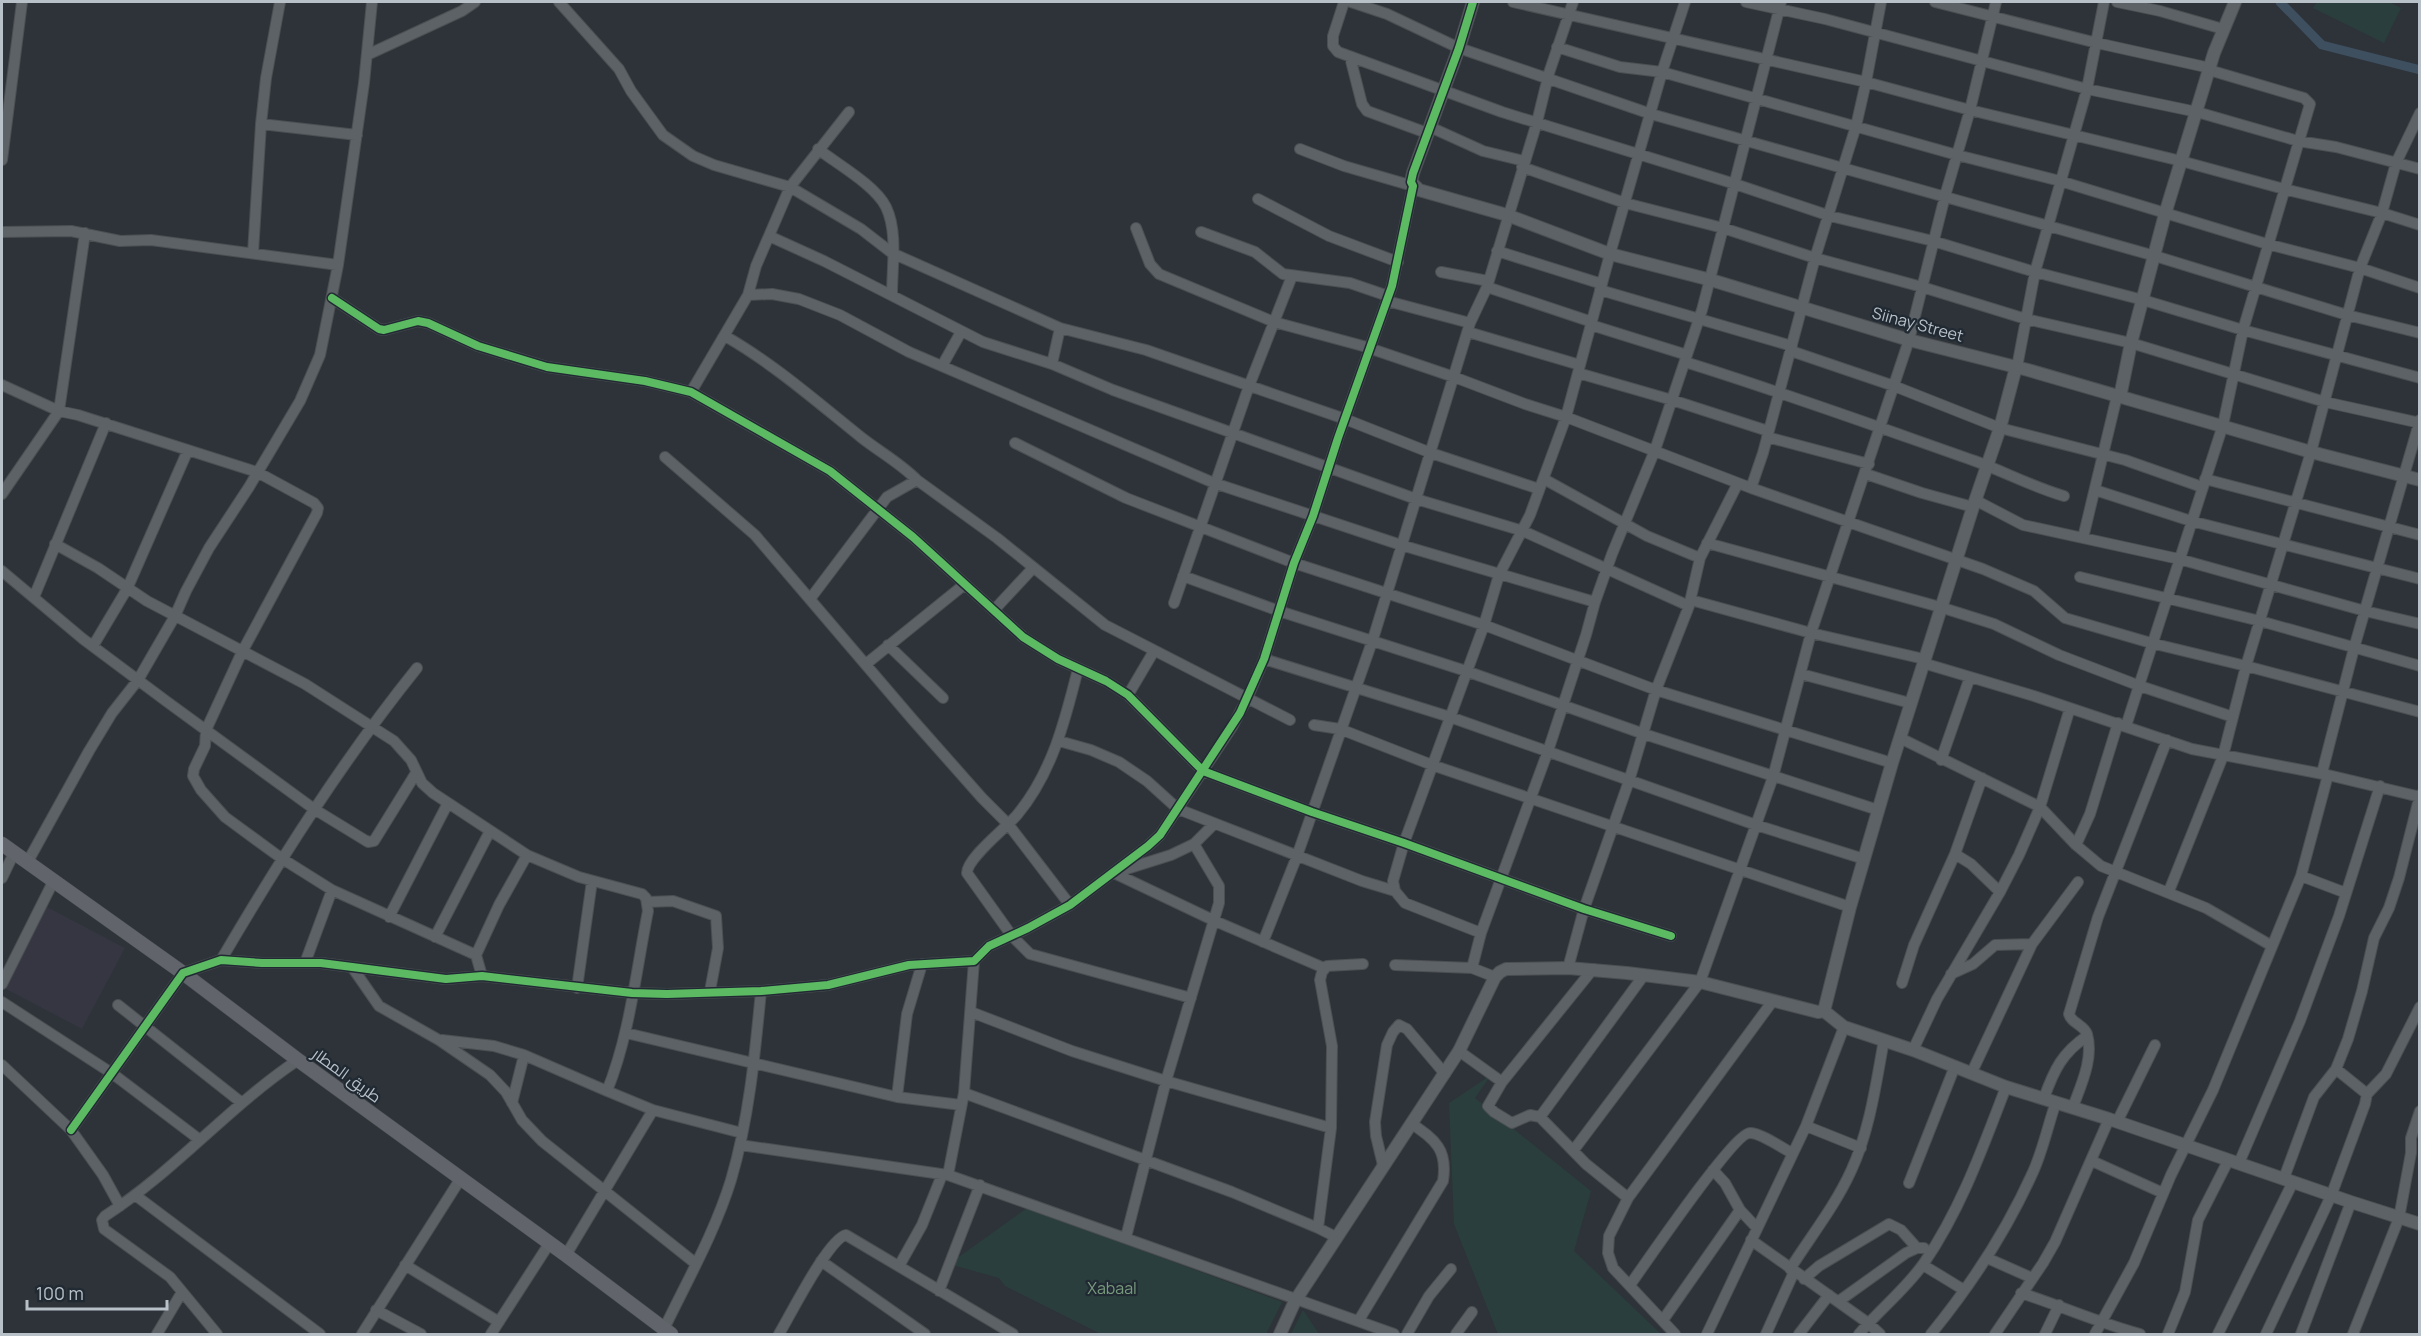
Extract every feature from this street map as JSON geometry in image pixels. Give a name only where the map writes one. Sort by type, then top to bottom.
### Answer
[{"type":"main road","name":"طريق المطار","points":[[2,844],[183,973],[298,1060],[566,1255],[662,1331]]},
{"type":"street","points":[[2,160],[7,73],[22,2]]},
{"type":"street","points":[[254,254],[261,124],[266,78],[280,2]]},
{"type":"street","points":[[27,863],[89,751],[112,713],[138,680],[175,616],[195,573],[300,402],[320,354],[338,265],[357,135],[372,2]]},
{"type":"street","points":[[367,55],[462,11],[475,2]]},
{"type":"street","points":[[559,2],[619,69],[663,135],[672,142],[693,156],[714,165],[790,187],[861,229],[892,253],[1060,328],[1146,350],[1345,418],[1431,453],[1542,484],[1666,545],[1700,558]]},
{"type":"street","points":[[1344,2],[1334,36],[1333,46],[1338,52],[1443,92],[1830,216],[1933,241],[2035,272],[2420,378]]},
{"type":"street","points":[[1351,2],[1387,14],[1459,48],[1651,114],[2256,285],[2347,315],[2420,333]]},
{"type":"street","points":[[899,1266],[922,1225],[945,1175],[964,1093],[974,961],[989,946],[1070,905],[1160,835],[1247,699],[1264,659],[1294,562],[1313,516],[1328,466],[1388,299],[1398,262],[1413,186],[1411,182],[1413,173],[1459,48],[1473,2]]},
{"type":"street","points":[[1513,2],[1866,82],[1970,110],[2181,160],[2420,225]]},
{"type":"street","points":[[1263,942],[1297,856],[1373,639],[1469,328],[1487,284],[1537,122],[1557,47],[1573,2]]},
{"type":"street","points":[[1481,933],[1405,903],[1395,891],[1393,881],[1404,843],[1484,625],[1499,575],[1523,531],[1566,417],[1610,254],[1684,2]]},
{"type":"street","points":[[1746,2],[1781,5],[1875,33],[2087,89],[2197,112],[2298,141],[2336,147],[2420,169]]},
{"type":"street","points":[[1750,488],[1768,434],[1815,258],[1830,216],[1856,126],[1881,2]]},
{"type":"street","points":[[1935,2],[2210,69],[2309,101],[2243,330],[2223,425],[2151,643],[2140,686],[2122,725],[2090,814],[2076,845]]},
{"type":"street","points":[[1573,1151],[1700,982],[1773,777],[1811,633],[1909,340],[1996,2]]},
{"type":"street","points":[[1824,1011],[1850,907],[1892,763],[1940,607],[2000,428],[2017,367],[2035,272],[2087,89],[2104,2]]},
{"type":"street","points":[[2116,2],[2160,11],[2223,29]]},
{"type":"street","points":[[2083,538],[2165,214],[2223,29],[2235,2]]},
{"type":"street","points":[[1472,968],[1481,933],[1532,799],[1606,568],[1655,450],[1712,280],[1723,228],[1781,5]]},
{"type":"street","points":[[1557,47],[1620,67],[1662,72],[1957,155],[2060,181],[2267,244],[2360,268],[2420,288]]},
{"type":"street","points":[[1350,57],[1362,104],[1367,111],[1429,130],[1625,203],[1723,228],[1815,258],[1922,287],[2026,319],[2131,344],[2325,402],[2419,422],[2342,693],[2301,876],[2214,1090],[2163,1193],[2134,1263],[2095,1335]]},
{"type":"street","points":[[691,392],[748,295],[756,266],[790,187],[849,112]]},
{"type":"street","points":[[2169,891],[2223,756],[2246,666],[2311,452],[2360,268],[2382,213],[2396,163],[2420,113]]},
{"type":"street","points":[[261,124],[357,135]]},
{"type":"street","points":[[818,149],[876,193],[886,207],[893,234],[892,295]]},
{"type":"street","points":[[1300,149],[1344,166],[1413,186]]},
{"type":"street","name":"Siinay Street","points":[[1413,186],[1427,193],[1507,215],[1610,254],[1712,280],[1909,340],[2017,367],[2311,452],[2420,480]]},
{"type":"street","points":[[1258,199],[1329,236],[1398,262]]},
{"type":"street","points":[[1136,228],[1150,264],[1159,274],[1274,322],[1370,348],[1454,377],[1655,450],[1750,488],[1956,559],[2020,584],[2043,597],[2065,618],[2151,643],[2420,712]]},
{"type":"street","points":[[2,232],[85,233],[120,241],[151,240],[338,265]]},
{"type":"street","points":[[1201,232],[1255,252],[1283,274],[1350,283],[1579,369],[1867,469],[1922,493],[1974,503],[2023,525],[2179,559],[2420,624]]},
{"type":"street","points":[[2,494],[59,411],[85,233]]},
{"type":"street","points":[[769,236],[983,342],[1052,364],[1087,380],[1416,499],[1523,531],[1690,603],[1923,661],[2223,756],[2325,774],[2419,796],[2399,878],[2389,908],[2374,938],[2362,992],[2336,1069],[2314,1097],[2288,1180],[2218,1335]]},
{"type":"street","points":[[1497,251],[1791,348],[2000,428],[2104,454],[2204,483],[2295,502],[2420,535]]},
{"type":"street","points":[[1441,272],[1487,284],[2064,496]]},
{"type":"street","points":[[1174,603],[1249,386],[1292,276]]},
{"type":"street","points":[[748,295],[772,294],[799,299],[840,315],[909,352],[1214,483],[1401,545],[1595,602]]},
{"type":"street","points":[[332,298],[379,329],[384,330],[418,321],[428,323],[478,346],[547,367],[645,381],[691,392],[830,471],[879,508],[1023,637],[1078,669],[1106,681],[1128,696],[1203,771],[1584,909],[1671,936]]},
{"type":"street","points":[[1052,364],[1060,328]]},
{"type":"street","points":[[942,366],[961,332]]},
{"type":"street","points":[[725,336],[767,362],[874,447],[903,466],[917,480],[997,537],[1105,625],[1290,720]]},
{"type":"street","points":[[2,385],[59,411],[106,423],[257,472],[314,503],[318,508],[299,549],[242,652],[206,730],[205,746],[194,769],[193,777],[201,790],[225,817],[280,858],[332,890],[476,956]]},
{"type":"street","points":[[34,597],[106,423]]},
{"type":"street","points":[[1015,443],[1126,498],[1294,562],[1484,625],[1577,658],[1656,690],[1892,763]]},
{"type":"street","points":[[93,646],[127,589],[188,450]]},
{"type":"street","points":[[665,457],[755,535],[974,789],[1008,824],[1070,905]]},
{"type":"street","points":[[810,599],[887,497],[917,480]]},
{"type":"street","points":[[1568,968],[1584,909],[1629,781],[1656,690],[1690,603],[1700,558],[1738,483]]},
{"type":"street","points":[[2095,490],[2191,520],[2420,579]]},
{"type":"street","points":[[1707,543],[1994,624],[2059,655],[2140,686],[2233,717]]},
{"type":"street","points":[[55,544],[175,616],[305,684],[370,726],[404,751],[422,783],[527,855],[592,881],[642,894],[648,902],[648,911],[626,1032],[616,1069],[607,1091]]},
{"type":"street","points":[[994,610],[1033,568]]},
{"type":"street","points":[[2,571],[138,680],[314,809],[371,843],[416,773]]},
{"type":"street","points":[[1183,576],[1279,610],[1466,670],[1644,734],[1878,810]]},
{"type":"street","points":[[2080,577],[2260,621],[2420,666]]},
{"type":"street","points":[[866,664],[965,584]]},
{"type":"street","points":[[888,645],[943,698]]},
{"type":"street","points":[[1128,696],[1154,651]]},
{"type":"street","points":[[1264,659],[1450,717],[1756,825],[1864,859]]},
{"type":"street","points":[[221,960],[280,858],[370,726],[417,668]]},
{"type":"street","points":[[1078,669],[1059,741],[1029,801],[970,863],[967,873],[1012,936],[1025,950],[1035,956],[1191,998]]},
{"type":"street","points":[[1801,674],[1910,703]]},
{"type":"street","points":[[1941,760],[1970,677]]},
{"type":"street","points":[[1913,1050],[1951,974],[2000,892],[2040,807],[2070,708]]},
{"type":"street","points":[[1314,725],[1340,729],[1432,765],[1850,907]]},
{"type":"street","points":[[1900,738],[2040,807],[2076,845],[2101,866],[2169,891],[2206,908],[2272,946]]},
{"type":"street","points":[[2073,1107],[2087,1067],[2087,1036],[2086,1032],[2071,1020],[2069,1014],[2098,917],[2118,872],[2167,740]]},
{"type":"street","points":[[1059,741],[1119,762],[1147,781],[1178,809],[1362,881],[1395,891]]},
{"type":"street","points":[[1902,983],[1914,945],[1955,854],[1983,778]]},
{"type":"street","points":[[2168,1335],[2185,1292],[2198,1220],[2234,1162],[2300,1021],[2346,893],[2380,786]]},
{"type":"street","points":[[389,917],[448,803]]},
{"type":"street","points":[[1114,873],[1171,855],[1194,844],[1214,824]]},
{"type":"street","points":[[435,937],[490,831]]},
{"type":"street","points":[[1126,1237],[1166,1081],[1215,921],[1220,894],[1218,886],[1194,844]]},
{"type":"street","points":[[2,878],[14,853]]},
{"type":"street","points":[[1955,854],[1971,864],[2000,892]]},
{"type":"street","points":[[482,976],[476,956],[499,905],[527,855]]},
{"type":"street","points":[[1114,873],[1215,921],[1324,968],[1363,964]]},
{"type":"street","points":[[2301,876],[2346,893]]},
{"type":"street","points":[[577,988],[592,881]]},
{"type":"street","points":[[2,984],[53,882]]},
{"type":"street","points":[[1972,1072],[2032,944],[2078,882]]},
{"type":"street","points":[[305,963],[332,890]]},
{"type":"street","points":[[648,902],[673,901],[716,916],[718,948],[710,991]]},
{"type":"street","points":[[1951,974],[1972,964],[1995,945],[2032,944]]},
{"type":"street","points":[[71,1130],[183,973],[221,960],[305,963],[446,979],[482,976],[632,993],[761,991],[828,985],[887,969],[974,961]]},
{"type":"street","points":[[897,1097],[907,1014],[922,964]]},
{"type":"street","points":[[1395,965],[1472,968],[1495,977]]},
{"type":"street","points":[[352,967],[379,1006],[439,1040],[489,1075],[512,1103],[522,1120],[542,1141],[695,1263]]},
{"type":"street","points":[[1318,1228],[1331,1128],[1332,1046],[1320,980],[1324,968]]},
{"type":"street","points":[[1280,1335],[1295,1301],[1459,1051],[1495,977],[1506,969],[1593,969],[1700,982],[1772,1002],[1818,1012],[1824,1011],[1844,1027],[1913,1050],[2006,1087],[2113,1120],[2331,1196],[2420,1224]]},
{"type":"street","points":[[1593,969],[1502,1083],[1488,1106],[1512,1123],[1530,1115],[1540,1117],[1586,1164],[1628,1198]]},
{"type":"street","points":[[1540,1117],[1644,975]]},
{"type":"street","points":[[662,1331],[715,1222],[730,1182],[741,1139],[761,991]]},
{"type":"street","points":[[2,1002],[112,1074],[200,1140]]},
{"type":"street","points":[[1675,1335],[1611,1265],[1609,1236],[1628,1198],[1772,1002]]},
{"type":"street","points":[[118,1005],[242,1103]]},
{"type":"street","points":[[2266,1335],[2331,1196],[2367,1094],[2386,1074],[2420,1007]]},
{"type":"street","points":[[971,1012],[1072,1051],[1166,1081],[1331,1128]]},
{"type":"street","points":[[1383,1165],[1375,1122],[1387,1045],[1399,1025],[1407,1029],[1444,1074]]},
{"type":"street","points":[[1707,1335],[1806,1126],[1844,1027]]},
{"type":"street","points":[[626,1032],[897,1097],[961,1105]]},
{"type":"street","points":[[1931,1335],[1987,1258],[2033,1172],[2050,1100],[2052,1076],[2069,1048],[2087,1036]]},
{"type":"street","points":[[439,1040],[494,1046],[524,1055],[653,1110],[741,1139],[945,1175],[980,1185],[1295,1301],[1359,1320],[1394,1335]]},
{"type":"street","points":[[1766,1335],[1861,1148],[1884,1040]]},
{"type":"street","points":[[1995,1335],[2043,1263],[2068,1217],[2113,1120],[2155,1046]]},
{"type":"street","points":[[1459,1051],[1502,1083]]},
{"type":"street","points":[[512,1103],[524,1055]]},
{"type":"street","points":[[217,1335],[164,1272],[104,1229],[102,1220],[135,1195],[242,1103],[298,1060]]},
{"type":"street","points":[[2,1065],[71,1130],[103,1176],[120,1206]]},
{"type":"street","points":[[1909,1183],[1955,1066]]},
{"type":"street","points":[[2336,1069],[2367,1094]]},
{"type":"street","points":[[1858,1335],[1923,1265],[1932,1250],[1970,1182],[2006,1087]]},
{"type":"street","points":[[964,1093],[1146,1160],[1336,1237]]},
{"type":"street","points":[[566,1255],[653,1110]]},
{"type":"street","points":[[2353,1335],[2399,1218],[2411,1154],[2411,1138],[2420,1112]]},
{"type":"street","points":[[1359,1320],[1443,1181],[1445,1168],[1442,1152],[1434,1139],[1411,1123]]},
{"type":"street","points":[[1806,1126],[1861,1148]]},
{"type":"street","points":[[1630,1285],[1740,1136],[1750,1133],[1792,1153]]},
{"type":"street","points":[[2092,1161],[2163,1193]]},
{"type":"street","points":[[1713,1170],[1725,1183],[1740,1210],[1757,1228]]},
{"type":"street","points":[[362,1335],[461,1178]]},
{"type":"street","points":[[939,1291],[980,1185]]},
{"type":"street","points":[[135,1195],[320,1335]]},
{"type":"street","points":[[2301,1335],[2351,1202]]},
{"type":"street","points":[[1663,1320],[1740,1210]]},
{"type":"street","points":[[1796,1273],[1819,1266],[1889,1224],[1901,1230],[1917,1248]]},
{"type":"street","points":[[779,1335],[821,1261],[839,1238],[846,1235],[1013,1335]]},
{"type":"street","points":[[1751,1240],[1868,1323],[1880,1335]]},
{"type":"street","points":[[491,1335],[549,1244]]},
{"type":"street","points":[[1799,1335],[1834,1298],[1917,1248],[1932,1250]]},
{"type":"street","points":[[1987,1258],[2032,1278]]},
{"type":"street","points":[[821,1261],[925,1335]]},
{"type":"street","points":[[405,1265],[499,1322]]},
{"type":"street","points":[[1923,1265],[1964,1290]]},
{"type":"street","points":[[1407,1335],[1429,1296],[1451,1269]]},
{"type":"street","points":[[158,1335],[182,1292]]},
{"type":"street","points":[[2021,1293],[2059,1305],[2125,1333],[2140,1335]]},
{"type":"street","points":[[2045,1335],[2059,1305]]},
{"type":"street","points":[[376,1310],[421,1335]]},
{"type":"street","points":[[1456,1335],[1472,1312]]},
{"type":"shaded area","points":[[47,907],[125,948],[82,1029],[4,988]]},
{"type":"green space","points":[[2317,2],[2389,2],[2401,8],[2384,43],[2313,8]]},
{"type":"green space","points":[[1491,1075],[1475,1098],[1591,1191],[1574,1251],[1661,1334],[1498,1334],[1454,1224],[1449,1103]]},
{"type":"green space","name":"Xabaal","points":[[1027,1208],[1282,1302],[1266,1334],[1101,1334],[1005,1286],[999,1278],[949,1264]]},
{"type":"green space","points":[[1303,1310],[1319,1334],[1291,1334]]},
{"type":"waterway","points":[[2280,2],[2322,45],[2420,70]]},
{"type":"cycle path","points":[[71,1130],[183,973],[221,960],[321,963],[446,979],[482,976],[632,993],[761,991],[828,985],[909,965],[974,961],[989,946],[1070,905],[1148,846],[1160,835],[1240,713],[1264,659],[1294,563],[1313,516],[1392,286],[1413,186],[1411,182],[1413,173],[1459,48],[1473,2]]},
{"type":"cycle path","points":[[332,298],[379,329],[384,330],[418,321],[428,323],[478,346],[547,367],[645,381],[691,392],[830,471],[913,537],[1023,637],[1058,659],[1106,681],[1128,695],[1203,771],[1584,909],[1671,936]]}]
